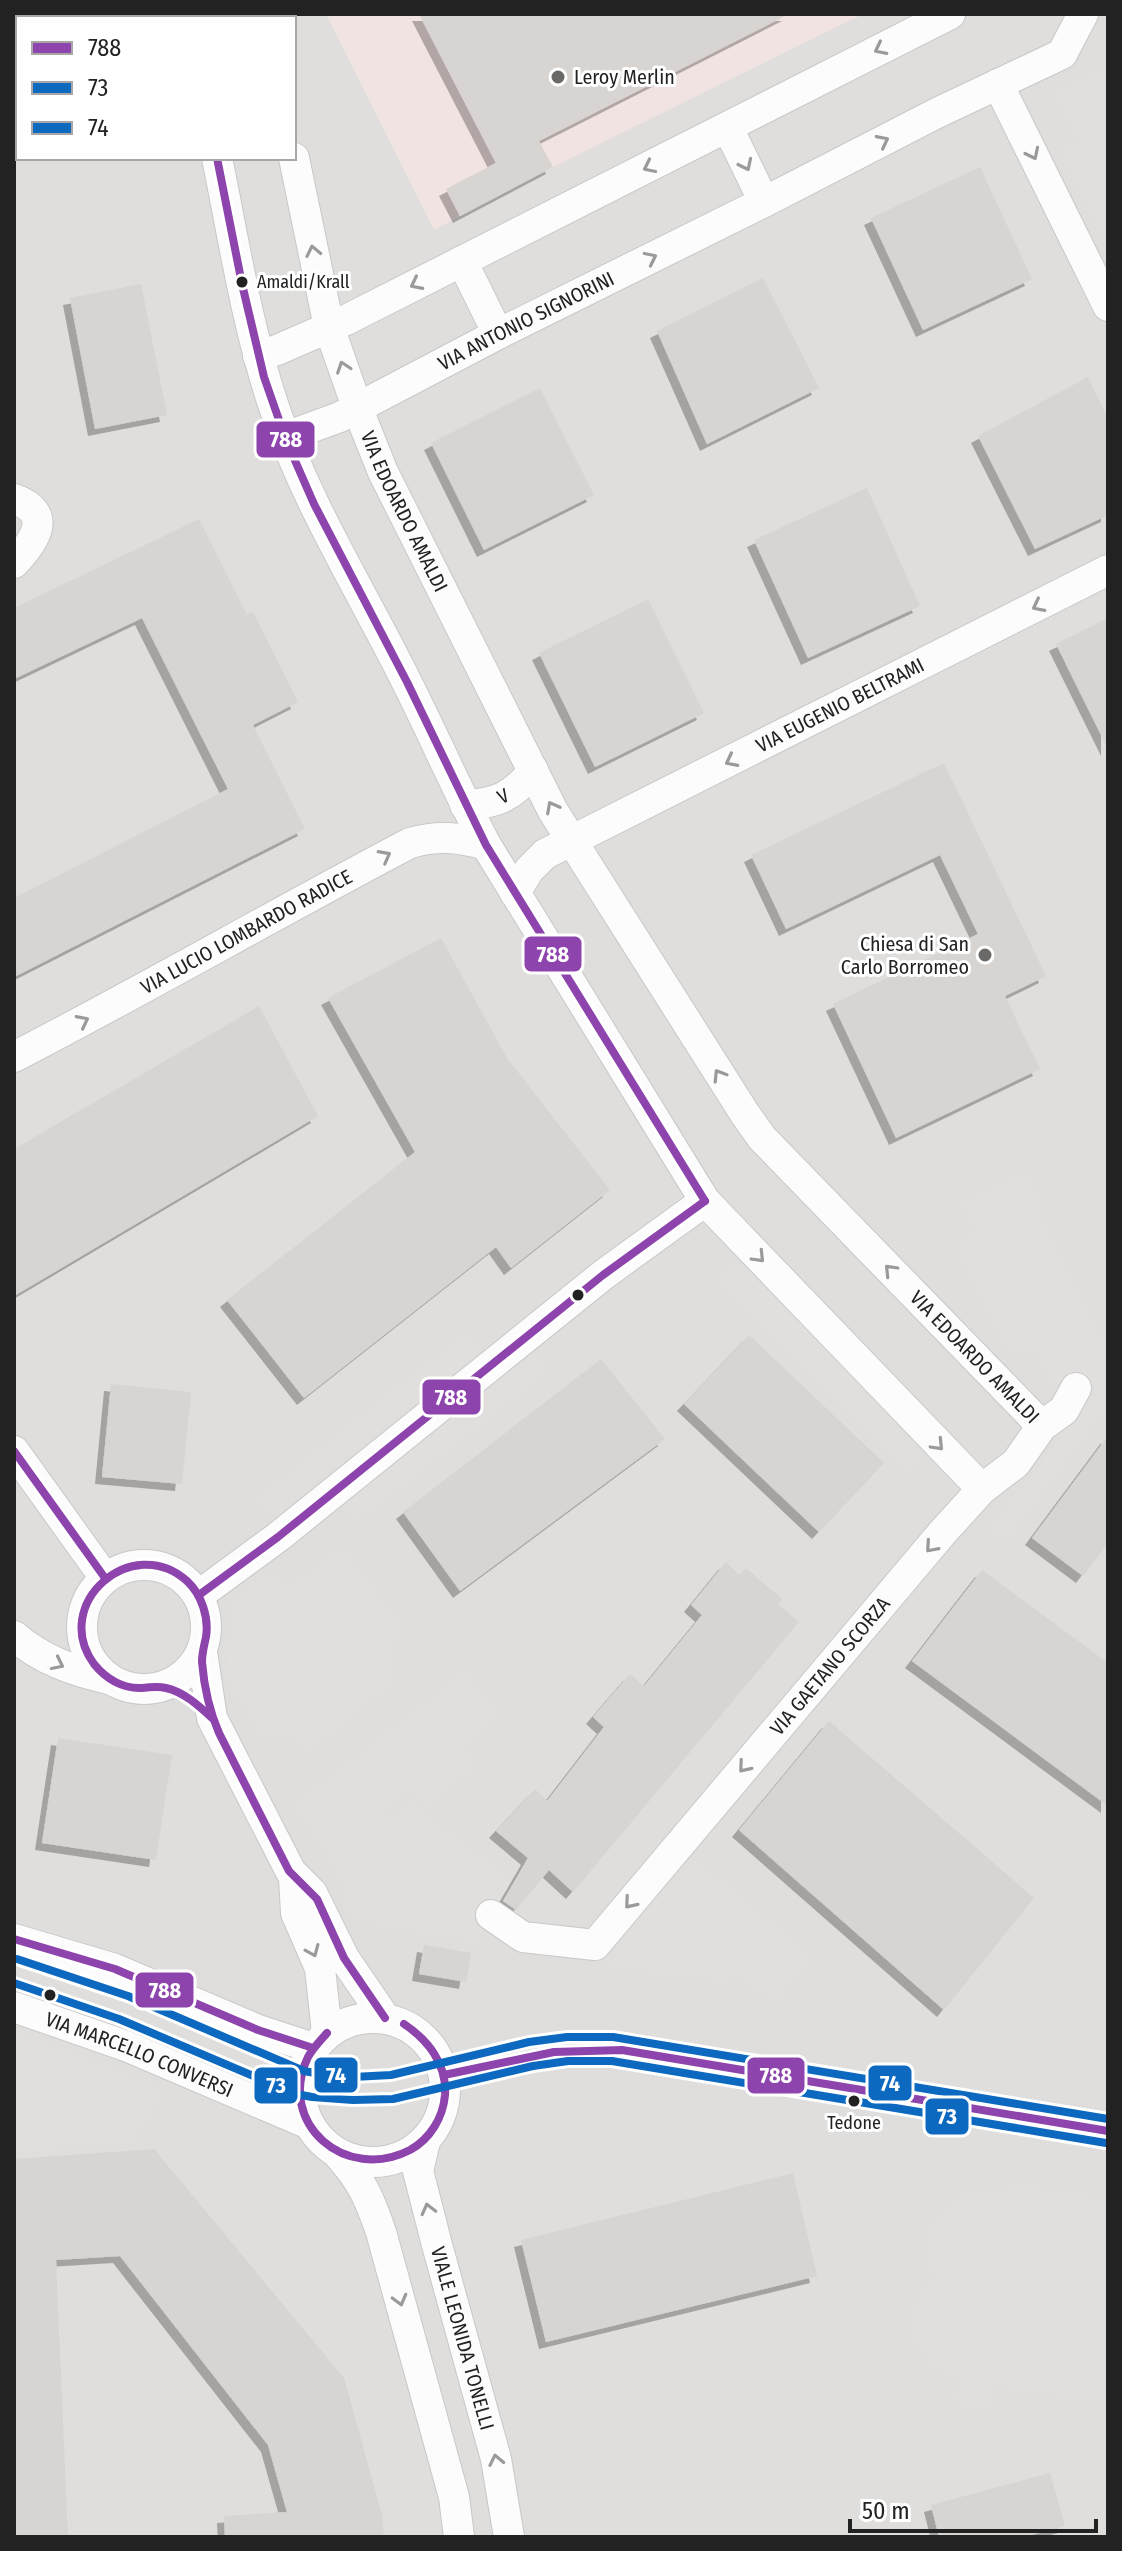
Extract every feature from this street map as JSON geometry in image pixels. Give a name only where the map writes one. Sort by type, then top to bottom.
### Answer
[{"type":"street","points":[[258,356],[329,327],[950,14]]},
{"type":"street","name":"VIA ANTONIO SIGNORINI","points":[[285,437],[340,417],[498,334],[1062,54],[1083,14]]},
{"type":"street","points":[[998,84],[1108,306]]},
{"type":"street","points":[[728,128],[764,202]]},
{"type":"street","points":[[217,160],[258,356],[285,437],[315,504],[421,708],[486,845],[705,1201],[982,1489]]},
{"type":"street","name":"VIA EDOARDO AMALDI","points":[[294,160],[329,327],[383,472],[571,842],[762,1138],[1042,1426],[1016,1463],[982,1489]]},
{"type":"street","points":[[462,261],[498,334]]},
{"type":"street","points":[[14,499],[28,505],[36,518],[37,535],[14,563]]},
{"type":"street","name":"VIA EUGENIO BELTRAMI","points":[[571,842],[1108,570]]},
{"type":"street","name":"V","points":[[465,805],[502,799],[521,787],[533,770]]},
{"type":"street","name":"VIA LUCIO LOMBARDO RADICE","points":[[14,1057],[410,843],[427,838],[453,837],[486,845]]},
{"type":"street","points":[[515,893],[540,858],[571,842]]},
{"type":"street","points":[[199,1595],[278,1537],[603,1275],[705,1201]]},
{"type":"street","points":[[1042,1426],[1064,1410],[1076,1388]]},
{"type":"street","points":[[14,1451],[105,1578]]},
{"type":"street","name":"VIA GAETANO SCORZA","points":[[491,1915],[523,1937],[595,1945],[982,1489]]},
{"type":"street","points":[[109,1679],[95,1665],[85,1648],[82,1629],[84,1610],[92,1592],[120,1568],[138,1564],[156,1565],[188,1581],[199,1595],[207,1623],[202,1652],[212,1718],[294,1877],[312,1893],[344,1958],[385,2018]]},
{"type":"street","points":[[14,1636],[42,1656],[75,1672],[109,1679],[126,1687],[145,1689],[165,1686],[187,1673],[202,1652]]},
{"type":"street","points":[[165,1686],[198,1705],[212,1718]]},
{"type":"street","points":[[294,1877],[296,1913],[320,1968],[320,2040]]},
{"type":"street","points":[[14,1939],[115,1969],[258,2030],[320,2040]]},
{"type":"street","name":"VIA MARCELLO CONVERSI","points":[[14,2007],[126,2046],[309,2124]]},
{"type":"street","points":[[337,2153],[359,2162],[383,2162],[405,2155],[425,2141],[441,2114],[445,2095],[444,2075],[436,2055],[423,2037],[406,2025],[385,2018],[365,2017],[345,2023],[320,2040],[306,2063],[301,2083],[301,2102],[317,2136],[355,2173],[368,2194],[454,2497],[459,2537]]},
{"type":"street","name":"VIALE LEONIDA TONELLI","points":[[425,2141],[418,2171],[496,2459],[509,2537]]},
{"type":"shaded area","points":[[14,14],[1108,14],[1108,2537],[14,2537]]},
{"type":"shaded area","points":[[326,14],[863,14],[553,167],[434,230]]},
{"type":"shaded area","points":[[1106,72],[1108,241],[1063,151],[1081,141],[1057,93]]},
{"type":"shaded area","points":[[1026,1173],[1043,1207],[1036,1211],[1108,1353],[1108,1382],[1098,1387],[1107,1404],[1005,1539],[992,1529],[1097,1388],[1076,1388],[1057,1393],[1034,1346],[1010,1355],[957,1244],[979,1232],[964,1202]]},
{"type":"shaded area","points":[[739,1258],[925,1453],[906,1471],[715,1279]]},
{"type":"shaded area","points":[[467,1333],[481,1352],[272,1518],[257,1500]]},
{"type":"shaded area","points":[[534,1352],[548,1371],[355,1521],[341,1502]]},
{"type":"shaded area","points":[[341,1549],[398,1623],[387,1668],[395,1679],[308,1750],[292,1730],[266,1740],[227,1674],[231,1608],[270,1572],[286,1591]]},
{"type":"shaded area","points":[[465,1673],[498,1717],[461,1746],[475,1765],[427,1806],[411,1787],[384,1810],[385,1815],[395,1822],[410,1803],[514,1885],[481,1928],[480,1941],[354,1918],[344,1901],[347,1886],[310,1825],[294,1807]]},
{"type":"shaded area","points":[[695,1861],[810,1958],[774,2001],[731,1969],[729,1981],[612,1965],[614,1950],[670,1874],[679,1882]]},
{"type":"shaded area","points":[[14,2036],[56,2048],[161,2090],[132,2143],[14,2148]]},
{"type":"shaded area","points":[[1014,2185],[1108,2201],[1108,2402],[991,2383],[987,2406],[957,2402],[960,2378],[938,2369],[920,2349],[914,2323],[915,2310],[924,2291],[939,2280],[933,2271],[929,2247],[929,2236],[938,2216],[958,2198],[982,2191],[1012,2195]]},
{"type":"building","name":"Leroy Merlin","points":[[419,14],[789,14],[539,141],[553,167],[460,216],[446,189],[496,163]]},
{"type":"building","points":[[980,167],[1032,279],[923,330],[871,218]]},
{"type":"building","points":[[763,278],[819,388],[707,444],[657,331]]},
{"type":"building","points":[[141,284],[167,415],[95,429],[70,298]]},
{"type":"building","points":[[1088,377],[1108,419],[1108,515],[1035,549],[978,436]]},
{"type":"building","points":[[540,388],[594,495],[484,550],[431,443]]},
{"type":"building","points":[[867,488],[920,606],[808,658],[754,540]]},
{"type":"building","points":[[199,519],[247,615],[253,612],[298,702],[253,725],[305,829],[14,977],[14,898],[228,789],[142,618],[14,679],[14,608]]},
{"type":"building","points":[[648,599],[704,713],[595,767],[539,653]]},
{"type":"building","points":[[1108,618],[1108,749],[1056,644]]},
{"type":"building","name":"Chiesa di San Carlo Borromeo","points":[[944,763],[1046,976],[1005,996],[1040,1069],[896,1138],[833,1004],[978,934],[940,855],[786,929],[751,855]]},
{"type":"building","points":[[441,938],[507,1058],[610,1190],[511,1268],[496,1247],[304,1398],[227,1300],[415,1152],[328,998]]},
{"type":"building","points":[[259,1006],[318,1116],[14,1296],[14,1149]]},
{"type":"building","points":[[749,1335],[884,1463],[819,1532],[684,1404]]},
{"type":"building","points":[[601,1359],[665,1439],[460,1591],[403,1512]]},
{"type":"building","points":[[111,1384],[191,1392],[182,1484],[102,1477]]},
{"type":"building","points":[[1108,1436],[1108,1543],[1083,1576],[1032,1538]]},
{"type":"building","points":[[726,1562],[739,1575],[746,1568],[782,1599],[778,1604],[799,1622],[573,1892],[549,1870],[516,1910],[503,1901],[528,1858],[496,1831],[535,1789],[547,1801],[604,1727],[593,1717],[630,1674],[644,1686],[702,1615],[691,1605]]},
{"type":"building","points":[[982,1570],[1108,1663],[1108,1806],[912,1661]]},
{"type":"building","points":[[829,1721],[1034,1898],[944,2010],[739,1830]]},
{"type":"building","points":[[58,1738],[172,1755],[156,1860],[42,1843]]},
{"type":"building","points":[[424,1945],[471,1953],[466,1982],[419,1974]]},
{"type":"building","points":[[154,2149],[344,2378],[382,2515],[384,2537],[225,2537],[224,2516],[287,2512],[268,2445],[120,2256],[56,2260],[68,2537],[14,2537],[14,2159]]},
{"type":"building","points":[[793,2173],[817,2276],[546,2342],[521,2240]]},
{"type":"building","points":[[1050,2473],[1065,2526],[1023,2537],[939,2537],[931,2505]]},
{"type":"transit line","name":"788","points":[[217,160],[264,377],[286,440],[314,504],[407,682],[486,845],[705,1201]]},
{"type":"transit line","name":"788","points":[[199,1595],[278,1537],[603,1275],[705,1201]]},
{"type":"transit line","name":"788","points":[[14,1451],[105,1578]]},
{"type":"transit line","name":"788","points":[[212,1718],[173,1690],[122,1685],[94,1664],[83,1641],[82,1619],[90,1598],[103,1582],[122,1570],[143,1565],[165,1568],[187,1581],[197,1593],[206,1622],[202,1659],[204,1680],[219,1733],[289,1871],[317,1899],[344,1958],[385,2018]]},
{"type":"transit line","name":"788","points":[[14,1939],[115,1969],[258,2030],[313,2048]]},
{"type":"transit line","name":"74","points":[[17,1959],[128,1996],[315,2073],[353,2077],[391,2075],[529,2042],[567,2037],[613,2037],[1108,2119]]},
{"type":"transit line","name":"73","points":[[14,1983],[119,2019],[296,2094],[312,2097],[393,2099],[533,2066],[568,2061],[612,2061],[1106,2143]]},
{"type":"transit line","name":"788","points":[[327,2033],[308,2057],[301,2082],[301,2104],[309,2125],[323,2141],[341,2153],[363,2159],[386,2158],[410,2150],[424,2140],[438,2120],[444,2104],[445,2084],[439,2063],[421,2037],[404,2024]]},
{"type":"transit line","name":"788","points":[[444,2075],[554,2052],[622,2050],[1108,2131]]},
{"type":"place","name":"Leroy Merlin","points":[[558,77]]},
{"type":"place","name":"Amaldi/Krall","points":[[242,282]]},
{"type":"place","name":"Chiesa di San Carlo Borromeo","points":[[985,955]]},
{"type":"place","name":"Tedone","points":[[854,2101]]}]
